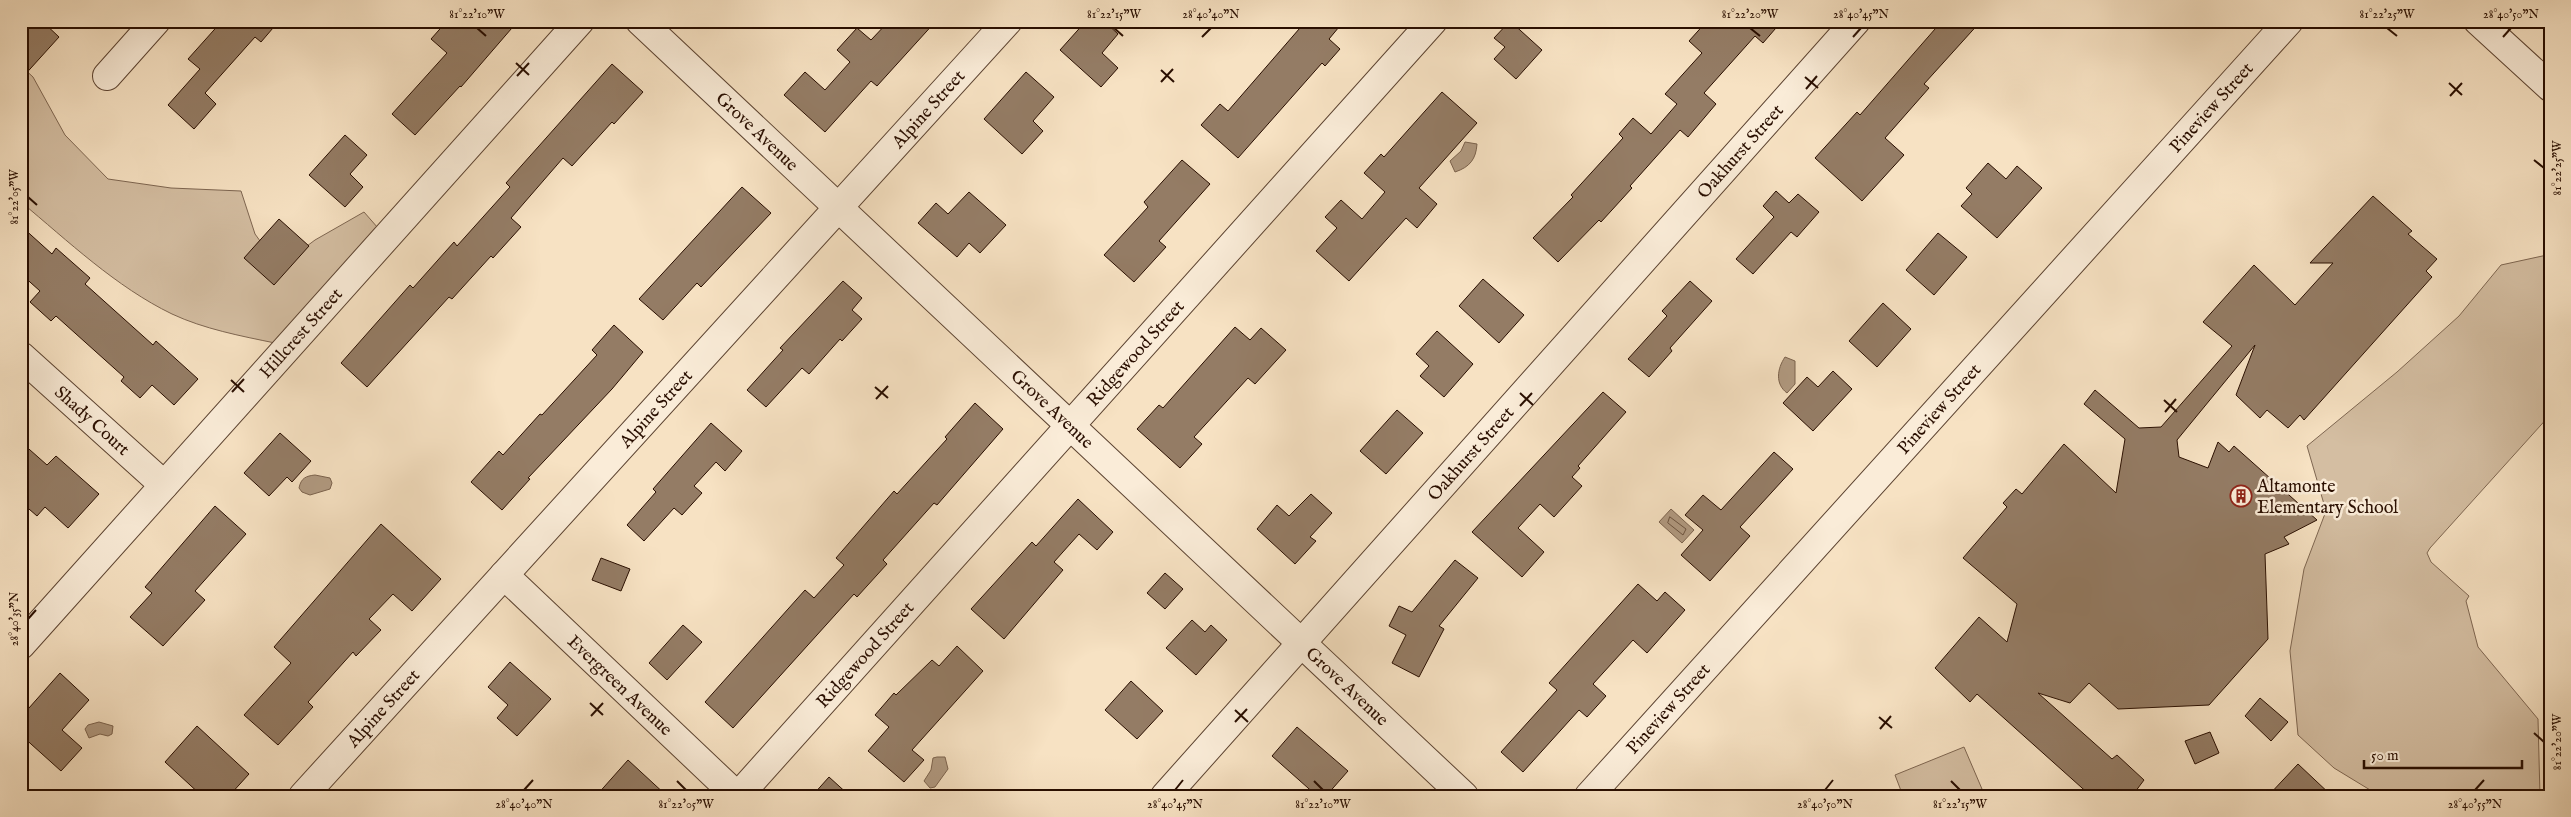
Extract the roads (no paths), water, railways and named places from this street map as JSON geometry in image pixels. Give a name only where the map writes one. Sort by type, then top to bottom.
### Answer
[{"type":"street","points":[[107,76],[156,21]]},
{"type":"street","name":"Hillcrest Street","points":[[21,645],[580,21]]},
{"type":"street","name":"Grove Avenue","points":[[640,21],[1464,796]]},
{"type":"street","name":"Alpine Street","points":[[303,796],[841,208],[1008,21]]},
{"type":"street","name":"Ridgewood Street","points":[[738,796],[1433,21]]},
{"type":"street","name":"Oakhurst Street","points":[[1165,796],[1856,21]]},
{"type":"street","name":"Pineview Street","points":[[1588,796],[2289,21]]},
{"type":"street","points":[[2478,21],[2550,87]]},
{"type":"street","name":"Shady Court","points":[[21,356],[164,485]]},
{"type":"street","name":"Evergreen Avenue","points":[[504,575],[738,796]]},
{"type":"water","points":[[1465,142],[1477,144],[1474,158],[1465,168],[1455,172],[1450,161],[1461,151]]},
{"type":"water","points":[[1785,357],[1795,361],[1795,384],[1787,393],[1780,385],[1778,376],[1780,366]]},
{"type":"water","points":[[315,475],[330,478],[332,483],[330,489],[310,495],[302,492],[299,488],[303,480]]},
{"type":"water","points":[[1671,509],[1694,530],[1682,543],[1659,522]]},
{"type":"water","points":[[99,722],[113,726],[112,734],[108,736],[100,734],[89,738],[85,729],[88,725]]},
{"type":"water","points":[[945,757],[948,769],[935,787],[930,788],[924,781],[931,770],[933,758]]},
{"type":"place","name":"Altamonte Elementary School","points":[[2241,496]]}]
